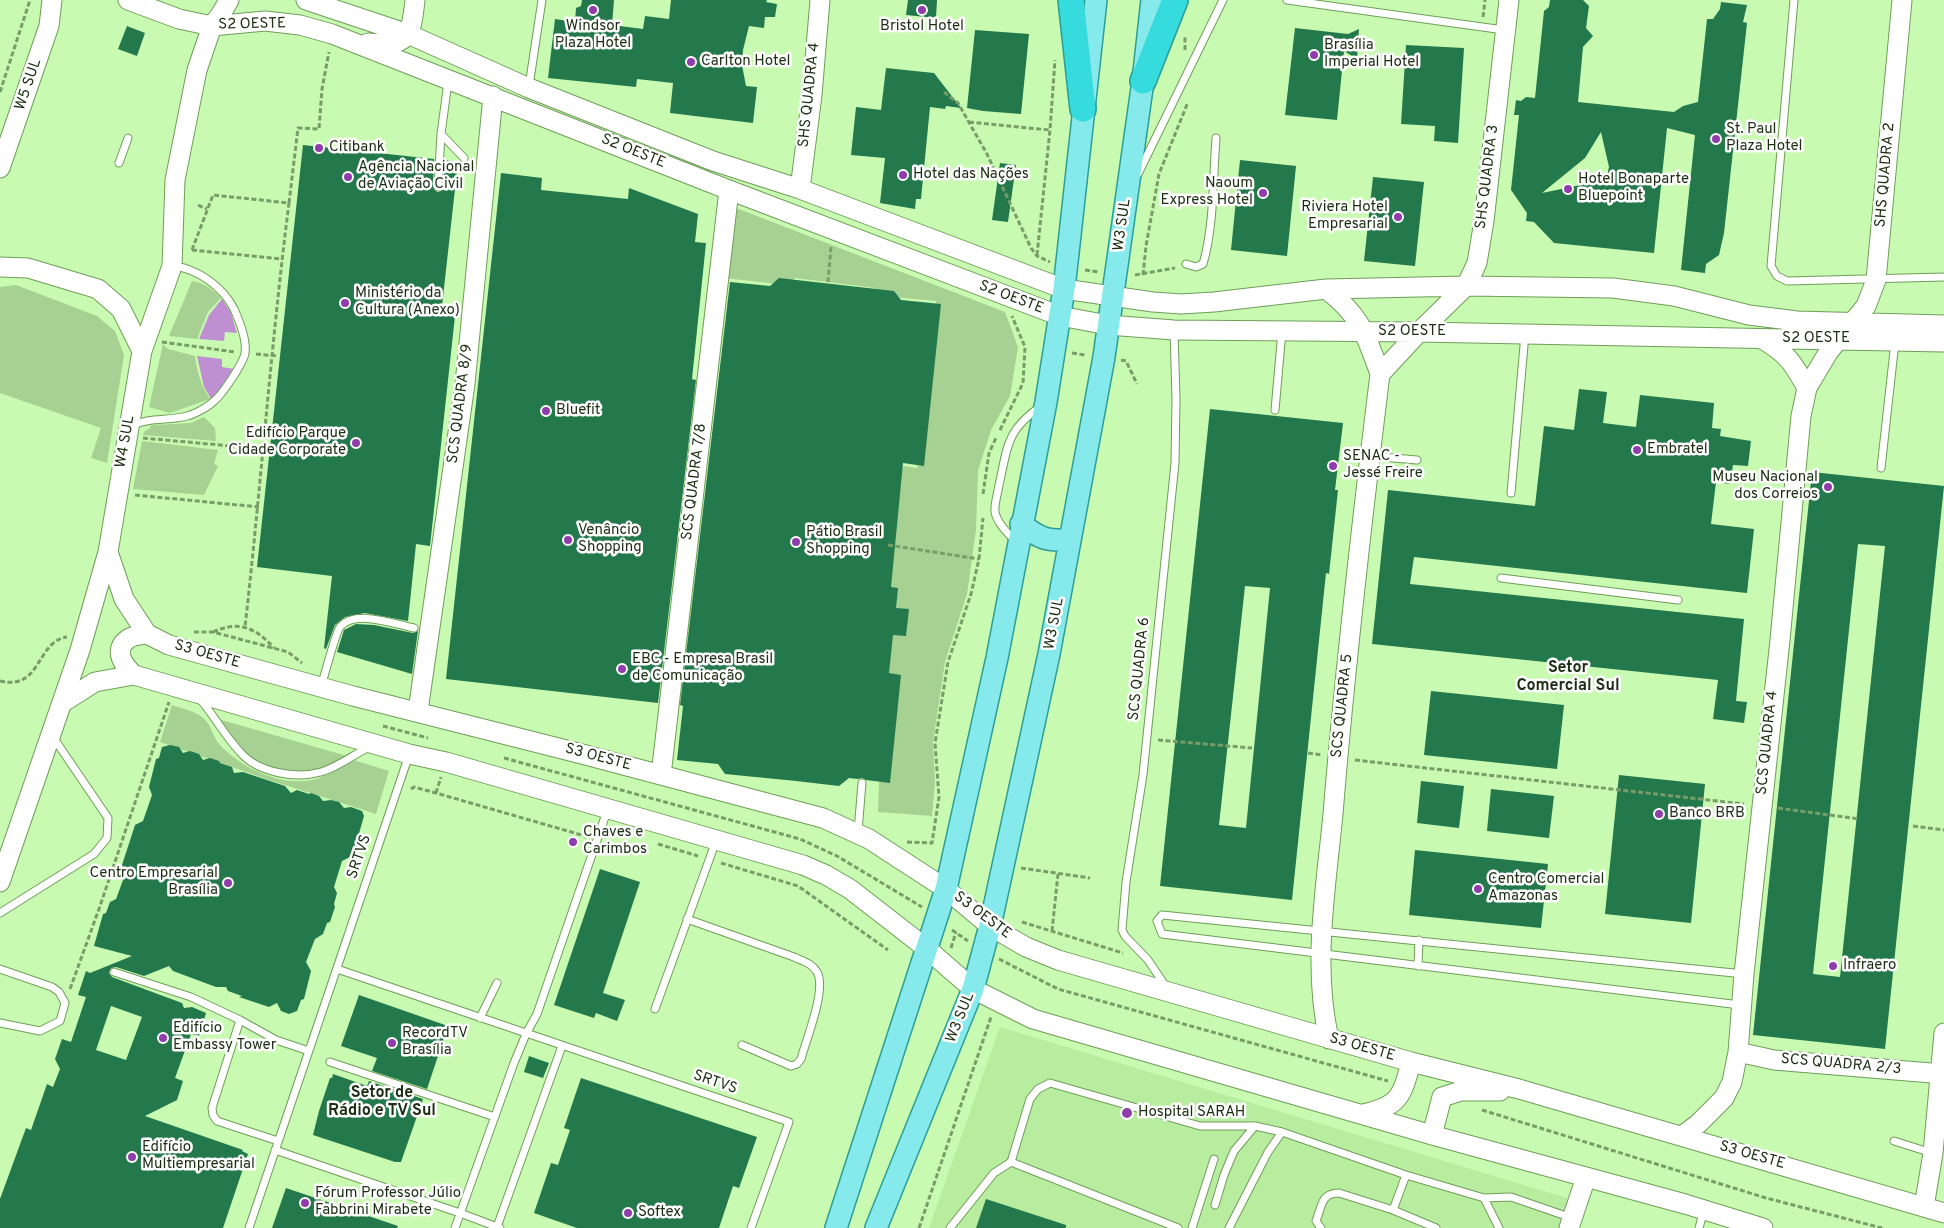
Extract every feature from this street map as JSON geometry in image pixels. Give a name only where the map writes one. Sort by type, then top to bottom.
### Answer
[{"type":"highway","points":[[1071,0],[1083,108]]},
{"type":"highway","points":[[1143,81],[1176,0]]},
{"type":"main road","name":"W5 SUL","points":[[0,168],[48,26],[52,0]]},
{"type":"main road","name":"S2 OESTE","points":[[128,0],[179,18],[212,26],[265,22],[300,25],[332,34],[729,190],[1060,316],[1108,325],[1174,330],[1419,332],[1944,342]]},
{"type":"main road","name":"W4 SUL","points":[[0,882],[62,704],[108,552],[133,433],[142,351],[172,266],[174,180],[197,70],[212,26],[229,0]]},
{"type":"main road","name":"S2 OESTE","points":[[306,0],[338,4],[529,88],[713,160],[800,189],[1064,289],[1153,302],[1214,302],[1326,289],[1466,286],[1613,288],[1674,296],[1749,314],[1797,322],[1944,325]]},
{"type":"main road","points":[[351,42],[393,44],[402,40],[408,34],[413,20],[415,0]]},
{"type":"main road","name":"SHS QUADRA 4","points":[[800,189],[812,95],[820,0]]},
{"type":"main road","points":[[836,1228],[946,889],[997,658],[1046,402],[1060,316],[1096,0]]},
{"type":"main road","name":"W3 SUL","points":[[876,1228],[973,989],[990,926],[1049,654],[1104,357],[1143,81],[1152,0]]},
{"type":"main road","name":"SHS QUADRA 3","points":[[1419,332],[1466,286],[1477,263],[1484,221],[1509,0]]},
{"type":"main road","name":"SHS QUADRA 2","points":[[1839,339],[1866,306],[1876,280],[1902,0]]},
{"type":"main road","name":"SCS QUADRA 8/9","points":[[418,712],[465,384],[493,96]]},
{"type":"main road","name":"SCS QUADRA 7/8","points":[[661,775],[729,190]]},
{"type":"main road","points":[[0,267],[28,268],[98,289],[121,309],[142,351]]},
{"type":"main road","name":"SCS QUADRA 5","points":[[1326,289],[1348,308],[1366,332],[1380,374],[1338,756],[1321,954],[1321,992],[1329,1039]]},
{"type":"main road","points":[[1380,374],[1419,332]]},
{"type":"main road","points":[[1762,339],[1786,355],[1807,388]]},
{"type":"main road","name":"SCS QUADRA 4","points":[[1682,1136],[1698,1124],[1724,1098],[1732,1082],[1738,1052],[1744,974],[1780,640],[1800,424],[1807,388],[1839,339]]},
{"type":"main road","points":[[1020,534],[1048,540],[1070,540]]},
{"type":"main road","name":"S3 OESTE","points":[[108,552],[124,599],[147,634],[168,645],[320,687],[823,818],[869,839],[946,889],[990,926],[1011,939],[1026,948],[1058,960],[1410,1062],[1519,1089],[1944,1213]]},
{"type":"main road","points":[[147,634],[132,637],[123,643],[120,654],[123,665],[134,675],[409,754],[446,762],[803,865],[826,875],[850,889],[926,948],[973,989],[996,1002],[1034,1019],[1432,1135],[1763,1228]]},
{"type":"main road","points":[[62,704],[95,682],[134,675]]},
{"type":"main road","points":[[1924,1207],[1933,1153],[1942,1074],[1944,1034]]},
{"type":"main road","name":"SCS QUADRA 2/3","points":[[1738,1052],[1774,1060],[1942,1074]]},
{"type":"main road","points":[[1361,1114],[1382,1110],[1394,1103],[1405,1085],[1410,1062]]},
{"type":"main road","points":[[1432,1135],[1442,1097],[1461,1091],[1490,1092],[1519,1089]]},
{"type":"main road","points":[[1571,1223],[1586,1177]]},
{"type":"lane","points":[[529,88],[542,0]]},
{"type":"lane","points":[[1127,197],[1223,0]]},
{"type":"lane","points":[[1287,0],[1505,30]]},
{"type":"lane","points":[[1794,0],[1771,266],[1777,276],[1786,281],[1944,277]]},
{"type":"lane","points":[[438,186],[441,134],[449,79]]},
{"type":"lane","points":[[441,134],[464,158]]},
{"type":"lane","points":[[118,163],[128,138]]},
{"type":"lane","points":[[1186,264],[1196,268],[1202,264],[1204,258],[1216,138]]},
{"type":"lane","points":[[133,433],[141,421],[188,416],[214,402],[236,373],[245,353],[241,323],[229,299],[214,283],[185,267],[172,266]]},
{"type":"lane","name":"SCS QUADRA 6","points":[[1171,993],[1148,960],[1125,936],[1122,930],[1126,882],[1143,775],[1175,462],[1174,330]]},
{"type":"lane","points":[[1275,410],[1282,331]]},
{"type":"lane","points":[[1511,493],[1525,334]]},
{"type":"lane","points":[[1881,468],[1895,340]]},
{"type":"lane","points":[[1020,534],[1000,524],[995,511],[1008,441],[1024,418],[1046,402]]},
{"type":"lane","points":[[1370,456],[1417,460]]},
{"type":"lane","points":[[1502,578],[1678,600]]},
{"type":"lane","points":[[320,687],[340,627],[350,619],[362,618],[414,628]]},
{"type":"lane","points":[[196,693],[240,753],[255,764],[276,772],[296,776],[322,772],[375,744]]},
{"type":"lane","points":[[0,913],[94,854],[107,838],[108,818],[51,735]]},
{"type":"lane","name":"SRTVS","points":[[249,1228],[409,754]]},
{"type":"lane","points":[[858,834],[862,783]]},
{"type":"lane","points":[[455,1228],[526,1034],[537,1014],[608,810]]},
{"type":"lane","points":[[655,1009],[716,841]]},
{"type":"lane","points":[[1742,1005],[1162,934],[1157,921],[1162,915],[1744,974]]},
{"type":"lane","points":[[687,919],[794,957],[810,964],[818,973],[819,986],[816,1008],[801,1059],[797,1064],[791,1066],[742,1045]]},
{"type":"lane","points":[[1418,966],[1419,940]]},
{"type":"lane","name":"SRTVS","points":[[337,968],[526,1034],[789,1122],[751,1228]]},
{"type":"lane","points":[[0,969],[52,987],[59,992],[64,1003],[60,1021],[40,1031],[30,1031],[0,1023]]},
{"type":"lane","points":[[114,972],[191,997],[240,1020],[276,1040],[309,1051]]},
{"type":"lane","points":[[480,1018],[497,983]]},
{"type":"lane","points":[[240,1020],[212,1108],[212,1115],[217,1121],[278,1141]]},
{"type":"lane","points":[[275,1150],[498,1227],[562,1046]]},
{"type":"lane","points":[[330,1062],[495,1117]]},
{"type":"lane","points":[[950,1228],[994,1173],[1011,1162],[1030,1099],[1038,1089],[1050,1083],[1200,1126],[1255,1126],[1282,1132],[1406,1175],[1484,1198],[1511,1197],[1571,1223]]},
{"type":"lane","points":[[1214,1205],[1234,1151],[1255,1126]]},
{"type":"lane","points":[[1229,1228],[1268,1152],[1282,1132]]},
{"type":"lane","points":[[1894,1140],[1933,1153]]},
{"type":"lane","points":[[1192,1228],[1214,1159]]},
{"type":"lane","points":[[1011,1162],[1178,1228]]},
{"type":"lane","points":[[1393,1210],[1406,1175]]},
{"type":"lane","points":[[1321,1228],[1316,1221],[1324,1198],[1330,1193],[1339,1193],[1393,1210],[1436,1228]]},
{"type":"lane","points":[[1484,1198],[1499,1228]]},
{"type":"lane","points":[[1698,1228],[1704,1210]]},
{"type":"path","points":[[0,92],[30,0]]},
{"type":"path","points":[[289,203],[298,128],[319,129],[322,89],[332,34]]},
{"type":"path","points":[[1185,34],[1184,42],[1188,73]]},
{"type":"path","points":[[1036,256],[1050,130],[1055,54]]},
{"type":"path","points":[[944,92],[958,103],[987,154],[1036,256],[1048,262],[1067,267],[1116,276],[1143,275],[1186,264]]},
{"type":"path","points":[[1143,275],[1146,246],[1159,174],[1191,96]]},
{"type":"path","points":[[968,122],[1050,130]]},
{"type":"path","points":[[198,205],[208,209]]},
{"type":"path","points":[[192,250],[282,259]]},
{"type":"path","points":[[159,341],[278,356]]},
{"type":"path","points":[[133,433],[264,450]]},
{"type":"path","points":[[127,494],[259,507]]},
{"type":"path","points":[[888,545],[979,559],[971,594],[948,662],[935,743],[938,797],[932,843],[900,842]]},
{"type":"path","points":[[213,632],[230,627],[245,627],[263,636],[274,648]]},
{"type":"path","points":[[0,681],[12,683],[27,677],[49,648],[61,638],[68,637],[82,642]]},
{"type":"path","points":[[64,1003],[99,909],[170,698]]},
{"type":"path","points":[[1147,739],[1252,748]]},
{"type":"path","points":[[1308,753],[1338,756],[1345,759],[1761,806],[1859,819]]},
{"type":"path","points":[[399,785],[411,789],[414,787],[422,789],[585,836],[587,840],[597,843]]},
{"type":"path","points":[[1913,826],[1944,830]]},
{"type":"path","points":[[652,842],[798,886],[888,950]]},
{"type":"path","points":[[1003,866],[1090,878]]},
{"type":"path","points":[[1052,932],[1058,874]]},
{"type":"path","points":[[1003,961],[1019,922],[1148,960]]},
{"type":"path","points":[[919,1228],[996,1002]]},
{"type":"shaded area","points":[[731,206],[1005,312],[1018,347],[1010,396],[991,430],[978,471],[976,530],[967,594],[945,662],[933,742],[935,783],[932,816],[878,812],[879,784],[890,680],[872,662],[895,476],[904,466],[917,468],[936,301],[883,296],[875,288],[795,278],[787,285],[724,278]]},
{"type":"shaded area","points":[[192,281],[208,287],[221,298],[208,312],[197,339],[169,336]]},
{"type":"shaded area","points":[[16,285],[97,316],[115,331],[124,355],[107,463],[91,458],[101,428],[0,393],[0,287]]},
{"type":"shaded area","points":[[222,299],[231,313],[237,333],[225,332],[224,341],[199,339],[209,315]]},
{"type":"shaded area","points":[[163,344],[168,349],[195,356],[200,378],[210,399],[170,413],[149,407]]},
{"type":"shaded area","points":[[197,356],[222,359],[222,367],[234,369],[229,378],[211,399],[204,387]]},
{"type":"shaded area","points":[[204,417],[215,428],[216,441],[143,435],[151,425],[191,423]]},
{"type":"shaded area","points":[[142,441],[218,450],[214,464],[218,466],[204,495],[133,489]]},
{"type":"shaded area","points":[[172,705],[194,712],[203,718],[219,744],[239,761],[263,774],[276,778],[290,781],[316,779],[331,773],[353,760],[389,771],[376,814],[269,780],[160,742]]},
{"type":"shaded area","points":[[218,719],[347,756],[311,771],[293,772],[272,768],[249,757]]},
{"type":"shaded area","name":"Hospital SARAH","points":[[1000,1027],[1570,1199],[1559,1228],[929,1228]]},
{"type":"building","name":"Carlton Hotel","points":[[582,0],[614,0],[612,25],[643,29],[645,16],[669,19],[671,0],[767,0],[766,2],[777,4],[775,17],[765,17],[764,28],[749,26],[743,50],[742,65],[746,86],[757,87],[753,123],[670,113],[673,83],[637,79],[636,87],[548,78],[555,19],[575,22],[576,8],[581,6]]},
{"type":"building","name":"Bristol Hotel","points":[[908,0],[937,0],[936,18],[906,15]]},
{"type":"building","points":[[1550,0],[1583,0],[1589,6],[1586,28],[1593,36],[1583,47],[1578,102],[1674,112],[1683,106],[1698,102],[1707,19],[1713,19],[1720,9],[1721,2],[1747,5],[1743,22],[1747,23],[1724,233],[1719,255],[1706,264],[1705,273],[1681,270],[1695,135],[1667,128],[1654,253],[1554,243],[1534,222],[1526,221],[1527,213],[1511,190],[1519,115],[1514,115],[1516,100],[1521,101],[1526,97],[1535,98],[1544,11],[1549,7]],"holes":[[[1601,132],[1609,167],[1607,176],[1600,181],[1542,193],[1585,158]]]},
{"type":"building","points":[[127,26],[145,33],[137,56],[118,49]]},
{"type":"building","points":[[1295,28],[1348,34],[1359,29],[1357,59],[1344,51],[1337,120],[1285,115]]},
{"type":"building","points":[[975,30],[1029,34],[1021,114],[967,108]]},
{"type":"building","points":[[1406,45],[1464,48],[1458,143],[1434,141],[1435,126],[1401,124]]},
{"type":"building","name":"Hotel das Nações","points":[[886,68],[934,73],[961,108],[946,106],[945,109],[930,107],[921,199],[916,199],[915,209],[880,203],[885,158],[851,155],[856,107],[881,110]]},
{"type":"building","name":"Edifício Parque Cidade Corporate","points":[[303,145],[434,159],[433,187],[437,192],[443,188],[445,160],[458,162],[441,315],[455,316],[430,546],[416,544],[408,621],[365,613],[345,617],[335,625],[326,649],[324,648],[332,576],[257,567]]},
{"type":"building","points":[[1240,160],[1296,166],[1287,256],[1231,250]]},
{"type":"building","points":[[1000,163],[1016,165],[1008,222],[992,220]]},
{"type":"building","name":"Venâncio Shopping","points":[[501,173],[542,178],[541,190],[628,199],[629,188],[698,214],[695,242],[706,243],[692,379],[696,380],[658,703],[446,679]]},
{"type":"building","points":[[1373,177],[1424,182],[1415,266],[1364,261]]},
{"type":"building","name":"Pátio Brasil Shopping","points":[[779,278],[894,291],[901,300],[941,304],[924,466],[903,463],[891,587],[898,588],[896,608],[909,609],[906,636],[893,635],[889,673],[901,675],[890,783],[862,778],[849,778],[839,786],[725,774],[718,764],[677,760],[683,706],[680,705],[730,282],[770,286]]},
{"type":"building","points":[[1579,389],[1607,392],[1603,423],[1636,427],[1640,395],[1714,403],[1712,428],[1721,429],[1720,436],[1751,441],[1748,466],[1733,465],[1730,484],[1716,482],[1711,524],[1754,529],[1747,593],[1414,557],[1410,584],[1744,619],[1736,701],[1747,702],[1744,723],[1713,719],[1718,680],[1372,644],[1388,490],[1535,506],[1544,426],[1574,430]]},
{"type":"building","points":[[1210,409],[1343,423],[1335,490],[1338,490],[1329,574],[1326,573],[1292,900],[1160,886]],"holes":[[[1245,586],[1270,588],[1246,828],[1219,825]]]},
{"type":"building","points":[[1812,472],[1944,486],[1885,1049],[1753,1035]],"holes":[[[1858,544],[1885,546],[1840,977],[1813,974]]]},
{"type":"building","points":[[356,624],[374,625],[413,633],[418,631],[412,674],[337,652],[344,630]]},
{"type":"building","points":[[1431,691],[1564,705],[1557,769],[1424,755]]},
{"type":"building","points":[[170,745],[179,747],[183,753],[190,751],[199,754],[203,760],[210,758],[232,767],[234,773],[243,772],[285,786],[291,793],[297,790],[311,793],[319,796],[323,801],[339,802],[344,808],[351,807],[362,811],[364,816],[356,844],[350,857],[342,861],[334,887],[337,893],[330,922],[327,923],[323,934],[315,939],[306,962],[311,971],[304,999],[301,1000],[297,1011],[289,1014],[281,1011],[277,1003],[269,1007],[239,997],[242,996],[228,991],[226,987],[216,987],[173,971],[169,966],[144,976],[116,967],[111,968],[109,973],[112,977],[182,1003],[184,1008],[192,1007],[206,1013],[199,1036],[191,1034],[175,1078],[183,1081],[177,1100],[145,1116],[243,1150],[248,1154],[223,1228],[0,1228],[0,1199],[26,1128],[31,1130],[47,1084],[53,1087],[60,1069],[55,1059],[62,1039],[71,1042],[86,997],[78,995],[86,971],[90,973],[132,956],[94,946],[103,914],[106,913],[110,902],[116,899],[126,872],[122,865],[135,825],[143,821],[152,795],[149,787],[156,759],[159,758],[162,747]],"holes":[[[111,1006],[142,1017],[126,1060],[96,1050]]]},
{"type":"building","points":[[1619,775],[1705,784],[1691,923],[1605,914]]},
{"type":"building","points":[[1421,781],[1464,786],[1459,828],[1417,823]]},
{"type":"building","points":[[1491,789],[1554,796],[1549,838],[1487,831]]},
{"type":"building","name":"Centro Comercial Amazonas","points":[[1415,850],[1548,864],[1541,928],[1409,915]]},
{"type":"building","points":[[600,869],[640,882],[603,993],[625,1000],[617,1021],[596,1013],[594,1018],[554,1005]]},
{"type":"building","name":"RecordTV Brasília","points":[[359,995],[448,1026],[427,1089],[372,1071],[377,1058],[341,1046]]},
{"type":"building","points":[[529,1056],[549,1063],[543,1078],[524,1072]]},
{"type":"building","points":[[333,1074],[367,1086],[369,1081],[423,1099],[401,1162],[395,1162],[313,1135],[319,1111]]},
{"type":"building","points":[[581,1078],[757,1137],[739,1188],[733,1186],[719,1228],[577,1228],[534,1213],[551,1163],[558,1165],[570,1130],[564,1128]]},
{"type":"building","name":"Fórum Professor Júlio Fabbrini Mirabete","points":[[286,1188],[398,1226],[397,1228],[272,1228]]},
{"type":"building","points":[[986,1199],[1066,1225],[1066,1228],[976,1228]]},
{"type":"place","name":"Windsor Plaza Hotel","points":[[593,10]]},
{"type":"place","name":"Bristol Hotel","points":[[922,10]]},
{"type":"place","name":"Brasília Imperial Hotel","points":[[1314,55]]},
{"type":"place","name":"Carlton Hotel","points":[[691,62]]},
{"type":"place","name":"St. Paul Plaza Hotel","points":[[1716,139]]},
{"type":"place","name":"Citibank","points":[[319,148]]},
{"type":"place","name":"Hotel das Nações","points":[[903,175]]},
{"type":"place","name":"Agência Nacional de Aviação Civil","points":[[348,177]]},
{"type":"place","name":"Hotel Bonaparte Bluepoint","points":[[1568,189]]},
{"type":"place","name":"Naoum Express Hotel","points":[[1263,193]]},
{"type":"place","name":"Riviera Hotel Empresarial","points":[[1398,217]]},
{"type":"place","name":"Ministério da Cultura (Anexo)","points":[[345,303]]},
{"type":"place","name":"Bluefit","points":[[546,411]]},
{"type":"place","name":"Edifício Parque Cidade Corporate","points":[[356,443]]},
{"type":"place","name":"Embratel","points":[[1637,450]]},
{"type":"place","name":"SENAC - Jessé Freire","points":[[1333,466]]},
{"type":"place","name":"Museu Nacional dos Correios","points":[[1828,487]]},
{"type":"place","name":"Venâncio Shopping","points":[[568,540]]},
{"type":"place","name":"Pátio Brasil Shopping","points":[[796,542]]},
{"type":"place","name":"EBC - Empresa Brasil de Comunicação","points":[[622,669]]},
{"type":"place","name":"Banco BRB","points":[[1659,814]]},
{"type":"place","name":"Chaves e Carimbos","points":[[573,842]]},
{"type":"place","name":"Centro Empresarial Brasília","points":[[228,883]]},
{"type":"place","name":"Centro Comercial Amazonas","points":[[1478,889]]},
{"type":"place","name":"Infraero","points":[[1833,966]]},
{"type":"place","name":"Edifício Embassy Tower","points":[[163,1038]]},
{"type":"place","name":"RecordTV Brasília","points":[[392,1043]]},
{"type":"place","name":"Hospital SARAH","points":[[1127,1113]]},
{"type":"place","name":"Edifício Multiempresarial","points":[[132,1157]]},
{"type":"place","name":"Fórum Professor Júlio Fabbrini Mirabete","points":[[305,1203]]},
{"type":"place","name":"Softex","points":[[628,1213]]},
{"type":"district","name":"Setor Comercial Sul","points":[[1568,678]]},
{"type":"district","name":"Setor de Rádio e TV Sul","points":[[382,1103]]}]
